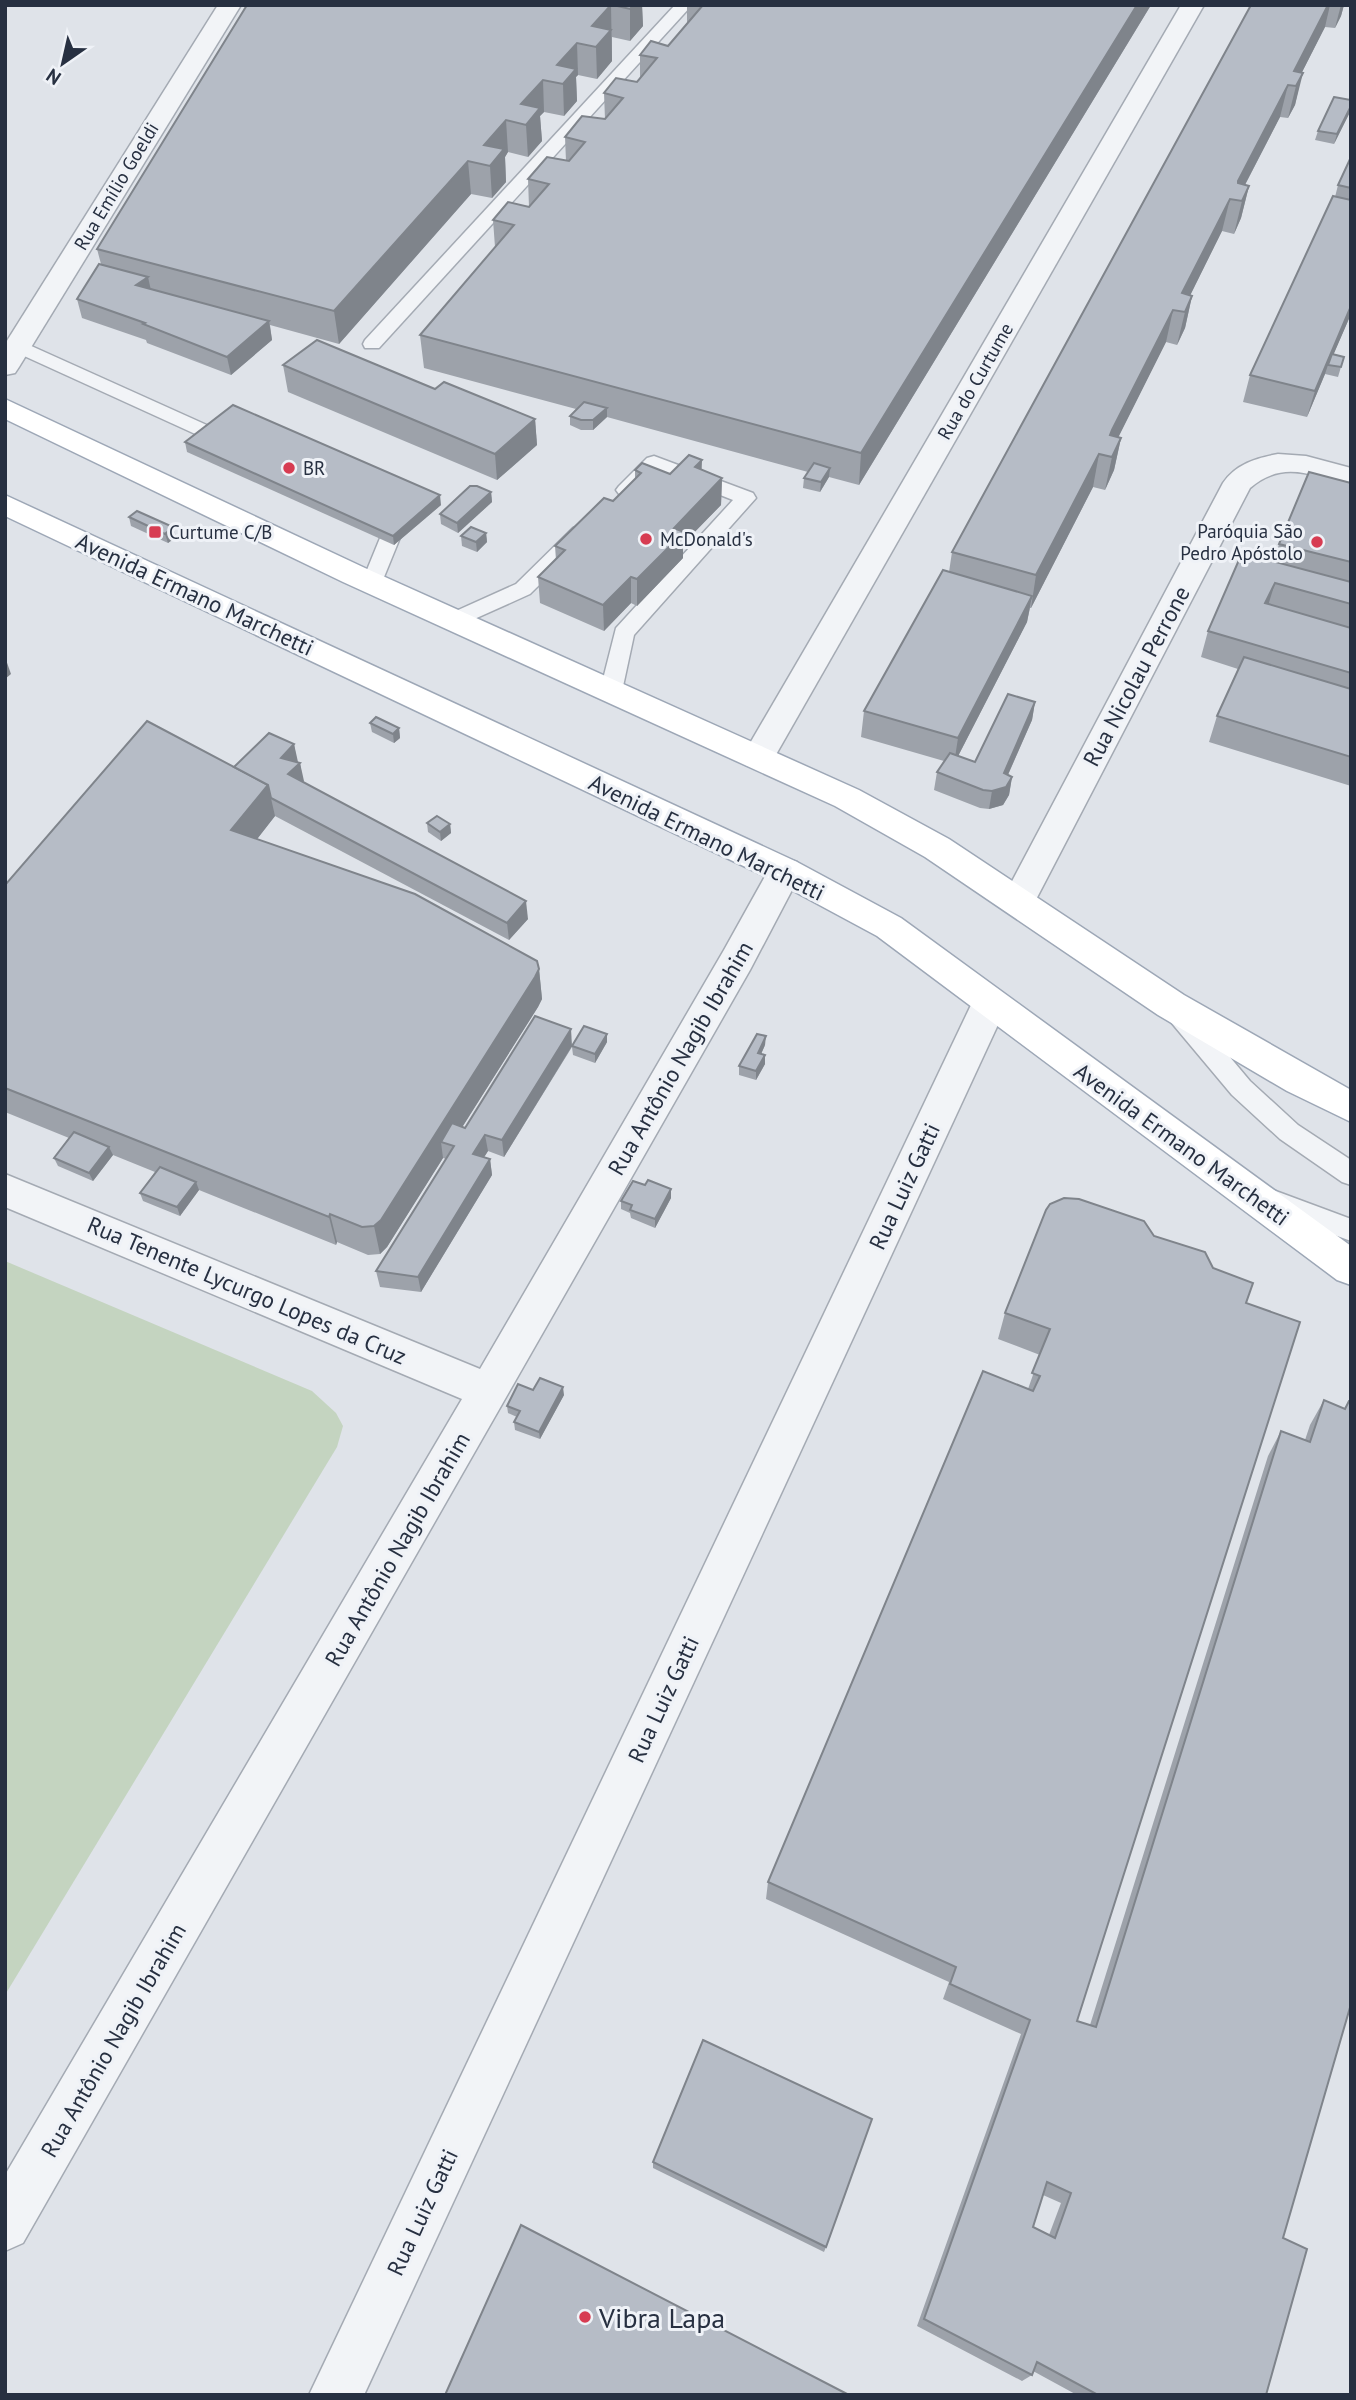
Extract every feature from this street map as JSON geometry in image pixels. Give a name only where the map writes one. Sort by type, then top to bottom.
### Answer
[{"type":"main road","points":[[5,408],[372,583],[847,798],[937,848],[1171,1006],[1300,1081],[1351,1107]]},
{"type":"main road","name":"Avenida Ermano Marchetti","points":[[5,504],[785,871],[889,928],[1351,1268]]},
{"type":"street","name":"Rua Emílio Goeldi","points":[[12,357],[155,122],[230,5]]},
{"type":"street","name":"Rua do Curtume","points":[[758,757],[1193,5]]},
{"type":"street","name":"Rua Nicolau Perrone","points":[[1018,902],[1238,483],[1251,469],[1267,463],[1286,462],[1351,477]]},
{"type":"street","name":"Rua Antônio Nagib Ibrahim","points":[[5,2225],[489,1391],[730,972],[785,871]]},
{"type":"street","name":"Rua Luiz Gatti","points":[[336,2395],[990,1003]]},
{"type":"street","name":"Rua Tenente Lycurgo Lopes da Cruz","points":[[5,1189],[489,1391]]},
{"type":"lane","points":[[372,344],[684,5]]},
{"type":"lane","points":[[12,357],[248,450]]},
{"type":"lane","points":[[454,620],[523,589],[654,462],[746,498],[624,633],[611,691]]},
{"type":"lane","points":[[372,583],[398,518],[373,507]]},
{"type":"lane","points":[[1171,1006],[1241,1088],[1290,1132],[1351,1174]]},
{"type":"lane","points":[[1248,1192],[1351,1230]]},
{"type":"green space","points":[[5,1261],[312,1391],[336,1413],[343,1426],[337,1447],[5,1995]]},
{"type":"building","points":[[247,5],[611,5],[592,26],[611,30],[596,47],[577,43],[557,65],[576,69],[563,84],[543,80],[521,104],[540,108],[526,125],[506,120],[484,145],[504,149],[490,166],[468,161],[334,311],[97,249]]},
{"type":"building","points":[[613,5],[633,5],[630,9]]},
{"type":"building","points":[[703,5],[1137,5],[861,453],[420,335],[514,225],[493,220],[508,202],[529,207],[549,184],[528,179],[547,157],[569,161],[585,142],[565,137],[582,116],[605,119],[623,98],[604,93],[616,78],[637,82],[657,58],[640,55],[651,41],[668,46]]},
{"type":"building","points":[[1251,5],[1328,5],[1294,71],[1303,73],[1296,86],[1288,85],[1238,181],[1249,186],[1242,201],[1230,199],[1182,293],[1192,296],[1185,312],[1173,310],[1112,430],[1110,435],[1121,438],[1112,457],[1099,454],[1036,575],[952,552]]},
{"type":"building","points":[[1334,97],[1351,100],[1351,106],[1337,134],[1318,131]]},
{"type":"building","points":[[1351,157],[1351,188],[1338,185]]},
{"type":"building","points":[[1333,196],[1351,200],[1351,306],[1315,391],[1250,375]]},
{"type":"building","points":[[99,264],[148,277],[136,285],[269,321],[227,357],[143,324],[145,323],[77,299]]},
{"type":"building","points":[[317,340],[435,389],[444,382],[535,419],[495,454],[283,365]]},
{"type":"building","points":[[1332,354],[1344,357],[1341,367],[1328,365]]},
{"type":"building","points":[[584,402],[607,408],[593,420],[570,416]]},
{"type":"building","name":"BR","points":[[233,405],[440,495],[393,536],[185,442]]},
{"type":"building","points":[[689,455],[702,460],[695,467],[722,478],[674,528],[684,532],[637,579],[631,577],[603,605],[538,577],[565,550],[555,546],[604,498],[613,501],[641,473],[635,470],[642,463],[670,474]]},
{"type":"building","points":[[814,463],[830,468],[821,482],[804,478]]},
{"type":"building","points":[[1309,472],[1351,483],[1351,562],[1279,544]]},
{"type":"building","points":[[470,486],[491,492],[457,523],[440,514]]},
{"type":"building","points":[[137,511],[173,527],[165,534],[129,517]]},
{"type":"building","points":[[471,527],[486,533],[476,542],[461,536]]},
{"type":"building","points":[[1242,553],[1351,582],[1351,604],[1275,583],[1265,603],[1351,628],[1351,673],[1208,631]]},
{"type":"building","points":[[943,570],[1032,596],[958,738],[864,711]]},
{"type":"building","points":[[1244,657],[1351,689],[1351,757],[1217,716]]},
{"type":"building","points":[[1008,694],[1035,702],[1004,773],[1012,777],[1006,787],[992,791],[983,790],[937,772],[950,753],[975,762]]},
{"type":"building","points":[[376,717],[399,728],[393,734],[370,723]]},
{"type":"building","points":[[147,721],[268,785],[231,830],[415,894],[537,961],[539,969],[535,977],[381,1220],[374,1226],[362,1227],[330,1214],[329,1217],[5,1088],[5,885]]},
{"type":"building","points":[[269,733],[294,744],[281,758],[300,763],[288,774],[526,901],[507,923],[271,798],[268,785],[234,767]]},
{"type":"building","points":[[437,816],[450,824],[440,832],[427,823]]},
{"type":"building","points":[[535,1016],[571,1029],[502,1140],[485,1135],[473,1154],[490,1159],[418,1277],[376,1271],[454,1146],[441,1142],[452,1123],[465,1128]]},
{"type":"building","points":[[584,1026],[607,1034],[595,1054],[572,1046]]},
{"type":"building","points":[[757,1034],[766,1036],[758,1053],[765,1055],[756,1071],[739,1066]]},
{"type":"building","points":[[74,1132],[109,1147],[89,1173],[54,1158]]},
{"type":"building","points":[[160,1167],[196,1182],[177,1207],[140,1193]]},
{"type":"building","points":[[648,1180],[671,1189],[655,1219],[630,1210],[632,1205],[621,1201],[633,1181],[645,1185]]},
{"type":"building","points":[[1064,1198],[1079,1199],[1144,1221],[1154,1236],[1205,1252],[1213,1268],[1253,1283],[1246,1303],[1300,1322],[1077,2021],[1096,2027],[1281,1431],[1310,1442],[1324,1400],[1345,1409],[1351,1401],[1351,2004],[1283,2238],[1307,2249],[1266,2395],[1098,2395],[1037,2362],[1032,2375],[924,2319],[1030,2020],[950,1984],[956,1967],[768,1882],[983,1371],[1033,1391],[1040,1376],[1032,1373],[1050,1329],[1005,1313],[1050,1204]],"holes":[[[1047,2182],[1071,2193],[1055,2238],[1033,2227]]]},
{"type":"building","points":[[540,1378],[563,1387],[539,1432],[514,1422],[520,1411],[507,1406],[518,1384],[533,1390]]},
{"type":"building","points":[[703,2040],[872,2119],[826,2247],[653,2162]]},
{"type":"building","name":"Vibra Lapa","points":[[521,2225],[849,2395],[445,2395]]},
{"type":"place","name":"BR","points":[[289,468]]},
{"type":"place","name":"Curtume C/B","points":[[155,532]]},
{"type":"place","name":"McDonald's","points":[[646,539]]},
{"type":"place","name":"Paróquia São Pedro Apóstolo","points":[[1317,542]]},
{"type":"place","name":"Vibra Lapa","points":[[585,2317]]}]
